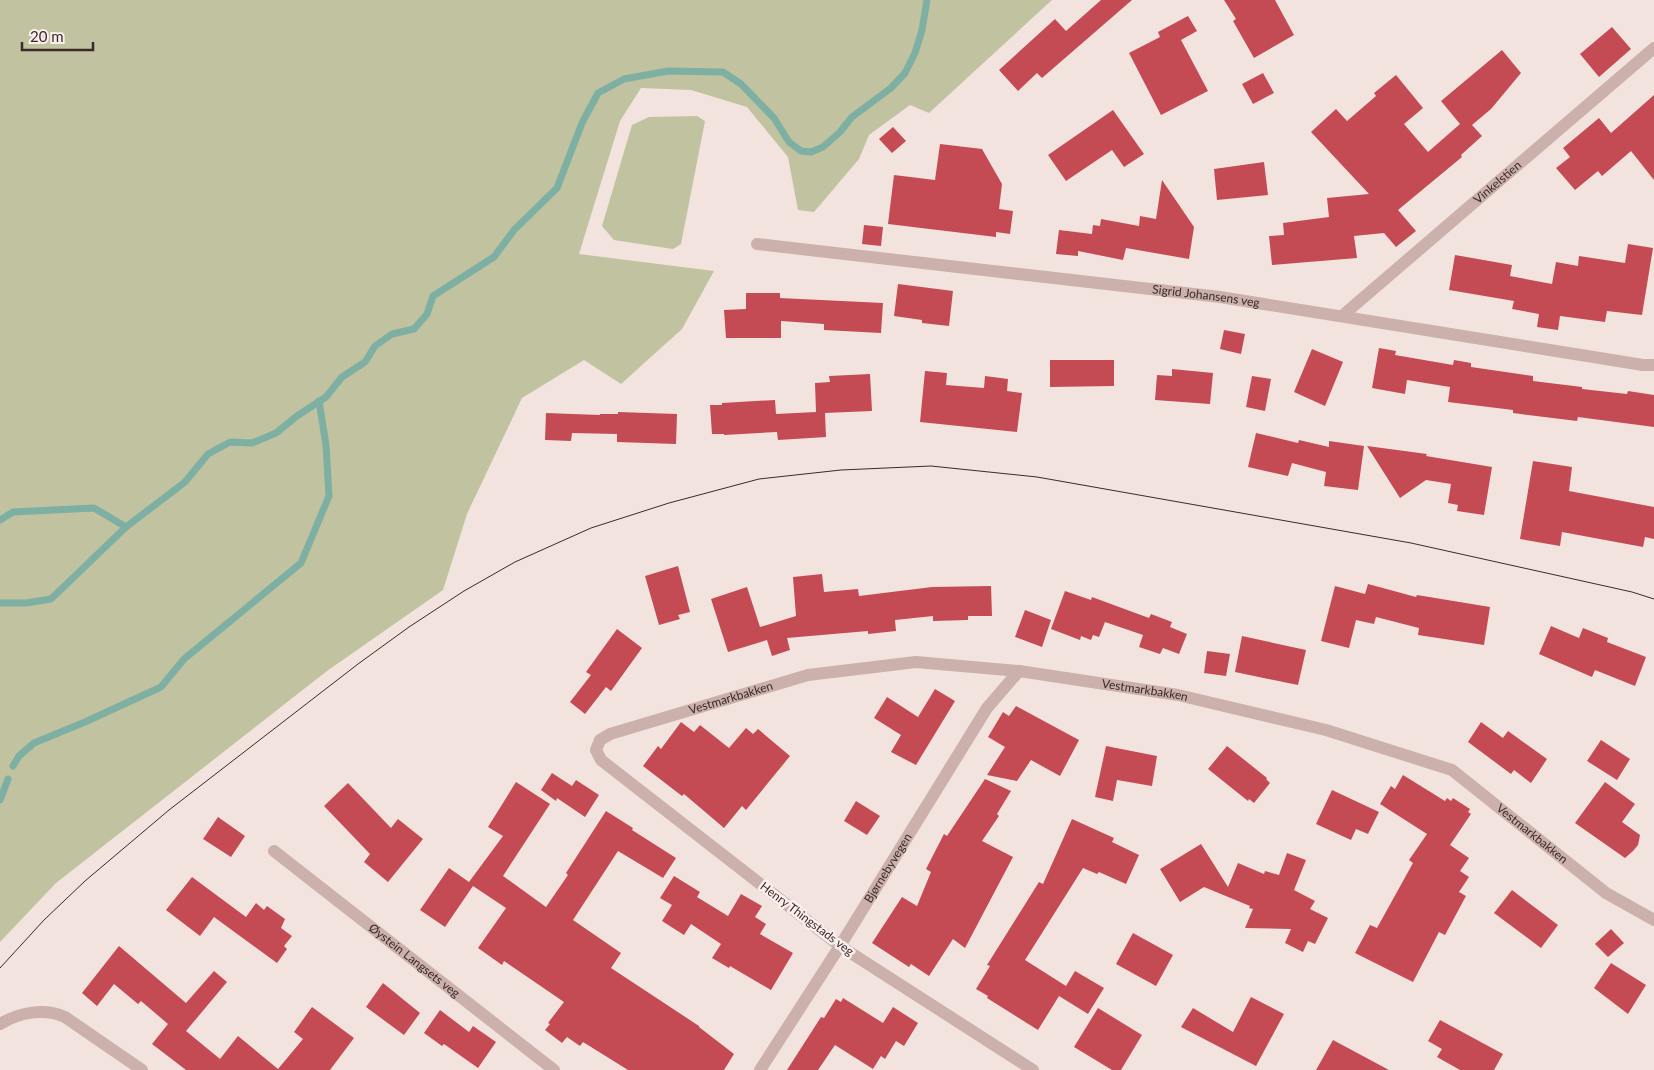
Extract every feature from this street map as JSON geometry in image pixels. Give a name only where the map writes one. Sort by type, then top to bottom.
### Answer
[{"type":"street","name":"Vinkelstien","points":[[1342,316],[1654,48]]},
{"type":"street","name":"Sigrid Johansens veg","points":[[757,244],[1220,297],[1643,365],[1654,365]]},
{"type":"street","name":"Vestmarkbakken","points":[[596,750],[600,740],[610,734],[808,675],[916,662],[1019,671],[1178,695],[1326,730],[1452,770],[1606,893],[1654,920]]},
{"type":"street","name":"Bjørnebyvegen","points":[[760,1070],[840,946],[987,708],[1019,671]]},
{"type":"street","name":"Henry Thingstads veg","points":[[596,750],[601,760],[840,946],[1033,1070]]},
{"type":"street","name":"Øystein Langsets veg","points":[[274,851],[554,1070]]},
{"type":"street","points":[[0,1024],[29,1013],[55,1012],[66,1017],[142,1070]]},
{"type":"green space","points":[[0,0],[1052,0],[929,113],[910,105],[869,135],[859,159],[814,212],[798,210],[788,157],[747,107],[691,90],[641,88],[620,121],[579,254],[714,271],[682,329],[621,384],[584,360],[522,398],[467,514],[443,590],[327,671],[56,883],[0,942]]},
{"type":"green space","points":[[697,116],[705,121],[681,244],[673,249],[614,240],[602,226],[632,125],[649,117]]},
{"type":"building","points":[[1101,0],[1132,0],[1042,78],[1037,73],[1018,91],[999,70],[1055,19],[1066,31]]},
{"type":"building","points":[[1224,0],[1275,0],[1294,35],[1254,58],[1233,21],[1236,19]]},
{"type":"building","points":[[1188,16],[1197,31],[1181,40],[1208,91],[1161,115],[1129,53],[1160,37],[1158,32]]},
{"type":"building","points":[[1612,27],[1631,49],[1599,77],[1580,54]]},
{"type":"building","points":[[1502,50],[1521,73],[1491,109],[1472,125],[1482,136],[1461,155],[1462,157],[1398,210],[1416,231],[1396,247],[1384,233],[1354,236],[1357,258],[1272,265],[1269,236],[1284,235],[1283,223],[1329,217],[1327,198],[1369,194],[1311,132],[1336,109],[1347,121],[1376,96],[1374,93],[1396,75],[1423,108],[1404,124],[1428,152],[1460,124],[1441,101]]},
{"type":"building","points":[[1263,73],[1274,93],[1253,104],[1242,84]]},
{"type":"building","points":[[1654,95],[1654,180],[1631,151],[1602,176],[1598,171],[1575,190],[1556,168],[1570,157],[1563,148],[1599,118],[1611,133]]},
{"type":"building","points":[[1113,110],[1144,154],[1124,167],[1112,150],[1066,181],[1048,155]]},
{"type":"building","points":[[893,127],[906,141],[892,153],[879,139]]},
{"type":"building","points":[[940,144],[982,149],[1002,184],[999,209],[1013,211],[1010,234],[996,232],[996,237],[888,224],[894,175],[935,180]]},
{"type":"building","points":[[1264,162],[1268,195],[1217,200],[1214,169]]},
{"type":"building","points":[[1162,180],[1194,227],[1189,259],[1126,248],[1123,260],[1078,251],[1078,256],[1056,254],[1059,230],[1092,234],[1093,225],[1100,226],[1101,219],[1139,226],[1140,216],[1156,219]]},
{"type":"building","points":[[864,225],[883,227],[881,246],[862,244]]},
{"type":"building","points":[[1628,244],[1653,248],[1642,315],[1607,311],[1605,322],[1560,316],[1558,330],[1537,327],[1539,314],[1512,309],[1514,301],[1449,290],[1455,255],[1512,265],[1510,276],[1552,284],[1556,262],[1578,266],[1579,256],[1625,263]]},
{"type":"building","points":[[898,284],[953,291],[949,326],[922,323],[922,320],[894,316]]},
{"type":"building","points":[[746,293],[780,293],[780,298],[883,303],[881,333],[824,330],[824,324],[781,321],[781,338],[726,338],[724,310],[746,309]]},
{"type":"building","points":[[1224,330],[1245,334],[1241,354],[1220,349]]},
{"type":"building","points":[[1379,348],[1396,351],[1395,355],[1453,365],[1454,360],[1471,363],[1471,367],[1533,376],[1533,381],[1582,387],[1582,389],[1627,394],[1628,391],[1654,395],[1654,427],[1578,417],[1577,421],[1513,413],[1513,410],[1448,402],[1450,387],[1407,380],[1405,394],[1372,388]]},
{"type":"building","points":[[1312,349],[1343,362],[1325,406],[1294,392]]},
{"type":"building","points":[[1050,360],[1114,360],[1114,386],[1050,387]]},
{"type":"building","points":[[1172,369],[1213,373],[1210,404],[1155,400],[1157,375],[1172,376]]},
{"type":"building","points":[[925,371],[947,373],[946,385],[984,388],[985,376],[1008,379],[1007,391],[1022,393],[1017,432],[920,422]]},
{"type":"building","points":[[870,374],[872,411],[825,413],[826,437],[778,440],[777,432],[712,434],[710,405],[775,400],[776,414],[816,412],[815,383],[830,382],[829,376]]},
{"type":"building","points":[[1252,376],[1271,379],[1265,411],[1246,407]]},
{"type":"building","points":[[618,412],[677,414],[676,444],[617,442],[617,434],[572,433],[571,441],[545,440],[546,413],[600,415],[618,414]]},
{"type":"building","points":[[1256,433],[1298,443],[1299,440],[1329,447],[1329,441],[1364,446],[1358,490],[1324,486],[1326,472],[1292,463],[1288,476],[1248,467]]},
{"type":"building","points":[[1367,446],[1427,454],[1426,456],[1492,467],[1484,515],[1457,511],[1458,505],[1448,503],[1451,484],[1426,480],[1400,498]]},
{"type":"building","points":[[1533,461],[1572,467],[1569,491],[1654,507],[1654,539],[1645,537],[1643,547],[1562,532],[1560,546],[1520,539]]},
{"type":"building","points":[[678,566],[690,612],[678,615],[680,619],[659,625],[645,576]]},
{"type":"building","points":[[822,574],[824,592],[858,589],[859,596],[932,587],[991,586],[992,616],[968,616],[968,620],[933,621],[933,616],[895,620],[896,631],[868,634],[868,631],[787,638],[790,650],[772,656],[767,640],[728,652],[711,599],[747,587],[760,627],[796,616],[793,577]]},
{"type":"building","points":[[1368,584],[1416,597],[1417,595],[1490,607],[1484,645],[1418,635],[1419,628],[1376,617],[1374,624],[1356,620],[1349,648],[1321,641],[1335,586],[1365,594]]},
{"type":"building","points":[[1065,591],[1091,600],[1092,597],[1149,618],[1151,614],[1172,622],[1170,627],[1187,634],[1179,654],[1163,648],[1160,654],[1139,647],[1143,635],[1105,622],[1099,637],[1093,635],[1091,640],[1081,636],[1080,640],[1051,629]]},
{"type":"building","points":[[1025,610],[1051,620],[1042,647],[1015,637]]},
{"type":"building","points":[[1551,626],[1579,638],[1583,628],[1608,638],[1607,642],[1646,657],[1635,686],[1595,670],[1592,677],[1539,654]]},
{"type":"building","points":[[617,629],[642,648],[611,691],[606,687],[585,714],[570,702],[591,675],[586,672]]},
{"type":"building","points":[[1242,636],[1306,650],[1298,685],[1235,672]]},
{"type":"building","points":[[1207,651],[1230,654],[1226,676],[1204,673]]},
{"type":"building","points":[[935,689],[955,701],[916,765],[891,752],[901,735],[874,718],[887,697],[918,717]]},
{"type":"building","points":[[1016,706],[1079,740],[1060,776],[1031,760],[1017,781],[987,775],[1005,747],[988,737],[1003,712],[1009,716]]},
{"type":"building","points":[[681,722],[694,732],[700,725],[729,748],[746,728],[753,734],[758,729],[790,756],[746,810],[742,806],[724,828],[684,794],[682,796],[643,766],[658,746],[661,749]]},
{"type":"building","points":[[1481,722],[1503,738],[1508,731],[1547,759],[1531,783],[1514,770],[1511,774],[1468,742]]},
{"type":"building","points":[[1601,740],[1630,759],[1617,780],[1587,761]]},
{"type":"building","points":[[1106,746],[1157,756],[1152,786],[1117,780],[1113,801],[1095,797]]},
{"type":"building","points":[[1227,746],[1267,778],[1270,783],[1254,803],[1249,799],[1248,801],[1208,769]]},
{"type":"building","points":[[552,773],[572,786],[576,780],[599,795],[585,817],[557,798],[556,801],[541,790]]},
{"type":"building","points":[[1403,775],[1445,801],[1447,798],[1451,801],[1453,798],[1470,809],[1468,812],[1471,814],[1450,845],[1469,858],[1460,871],[1469,877],[1459,892],[1466,896],[1445,935],[1439,932],[1413,982],[1355,953],[1370,925],[1377,928],[1413,863],[1409,860],[1427,834],[1380,804],[1391,786],[1395,789]]},
{"type":"building","points":[[985,779],[1011,791],[997,814],[999,816],[982,841],[1013,857],[965,948],[953,939],[929,976],[911,964],[909,967],[872,943],[902,897],[917,906],[931,872],[926,869],[944,834],[947,836]]},
{"type":"building","points":[[516,782],[550,804],[503,876],[546,907],[568,875],[566,873],[606,811],[676,858],[663,878],[618,851],[573,920],[621,953],[611,968],[699,1026],[734,1054],[724,1070],[628,1070],[583,1042],[580,1046],[567,1037],[562,1043],[545,1030],[564,1002],[504,961],[502,965],[478,948],[506,908],[473,886],[445,927],[420,910],[449,868],[469,882],[503,836],[488,827]]},
{"type":"building","points":[[1605,782],[1635,804],[1622,822],[1640,835],[1638,845],[1625,858],[1575,823]]},
{"type":"building","points":[[348,783],[391,828],[398,819],[423,839],[388,882],[364,862],[370,854],[324,806]]},
{"type":"building","points":[[1332,790],[1379,812],[1368,834],[1356,829],[1351,840],[1316,824]]},
{"type":"building","points":[[856,801],[880,816],[867,835],[844,821]]},
{"type":"building","points":[[218,817],[245,836],[231,857],[203,839]]},
{"type":"building","points":[[1072,819],[1114,838],[1112,842],[1139,855],[1126,884],[1099,872],[1097,874],[1083,868],[1025,960],[1066,986],[1075,971],[1104,988],[1088,1014],[1059,996],[1038,1030],[976,989],[990,966],[987,965],[1039,882],[1043,884]]},
{"type":"building","points":[[1201,844],[1228,887],[1238,863],[1264,874],[1265,871],[1279,875],[1287,853],[1306,860],[1294,890],[1315,901],[1310,909],[1328,918],[1315,944],[1308,941],[1303,952],[1285,943],[1291,929],[1245,928],[1253,909],[1249,908],[1250,906],[1204,887],[1180,902],[1160,869]]},
{"type":"building","points":[[674,876],[700,892],[697,897],[728,916],[741,894],[762,906],[755,917],[766,924],[760,934],[793,953],[771,990],[730,966],[729,968],[712,958],[721,944],[691,924],[684,935],[662,921],[672,905],[660,898]]},
{"type":"building","points":[[192,877],[246,917],[256,903],[264,910],[267,906],[285,919],[281,928],[292,936],[284,946],[287,949],[277,963],[214,917],[200,936],[166,910]]},
{"type":"building","points":[[1512,890],[1558,925],[1541,948],[1494,913]]},
{"type":"building","points":[[1611,929],[1624,943],[1608,957],[1595,944]]},
{"type":"building","points":[[1133,933],[1173,955],[1156,986],[1116,964]]},
{"type":"building","points":[[119,946],[186,1003],[214,971],[227,982],[186,1031],[220,1059],[238,1036],[278,1069],[303,1039],[294,1032],[312,1007],[354,1038],[330,1070],[186,1070],[152,1044],[168,1024],[141,1001],[138,1004],[114,984],[97,1006],[82,993]]},
{"type":"building","points":[[1611,963],[1646,985],[1628,1014],[1594,988]]},
{"type":"building","points":[[383,983],[420,1013],[404,1035],[366,1007]]},
{"type":"building","points":[[1251,997],[1284,1014],[1256,1066],[1181,1027],[1193,1008],[1233,1032]]},
{"type":"building","points":[[843,998],[883,1023],[893,1007],[918,1023],[904,1046],[896,1041],[885,1059],[881,1056],[873,1069],[835,1045],[818,1070],[787,1070],[821,1017],[824,1018],[836,999],[841,1002]]},
{"type":"building","points":[[1098,1008],[1142,1035],[1121,1070],[1112,1070],[1074,1047]]},
{"type":"building","points":[[440,1010],[469,1032],[473,1026],[496,1042],[478,1068],[444,1044],[442,1046],[424,1033]]},
{"type":"building","points":[[1440,1020],[1503,1054],[1494,1070],[1460,1070],[1437,1057],[1442,1049],[1428,1041]]},
{"type":"building","points":[[1333,1040],[1389,1070],[1316,1070]]},
{"type":"waterway","points":[[0,520],[13,512],[94,508],[126,527],[185,482],[208,454],[230,442],[252,443],[276,433],[297,416],[326,397],[342,377],[365,362],[375,346],[392,334],[414,329],[427,314],[433,296],[494,257],[514,230],[557,188],[582,123],[598,93],[624,79],[668,71],[723,72],[741,84],[774,118],[789,142],[801,151],[811,152],[823,147],[840,132],[852,117],[891,88],[905,73],[915,53],[922,30],[927,0]]},
{"type":"waterway","points":[[13,766],[19,756],[34,743],[161,687],[184,659],[301,563],[329,496],[326,445],[319,401]]},
{"type":"waterway","points":[[0,603],[26,603],[51,599],[126,527]]},
{"type":"waterway","points":[[0,800],[8,779]]},
{"type":"tram line","points":[[0,968],[44,920],[85,881],[169,810],[358,664],[409,627],[464,591],[515,562],[591,528],[669,503],[759,479],[841,470],[931,466],[1037,477],[1411,543],[1632,592],[1654,599]]}]
